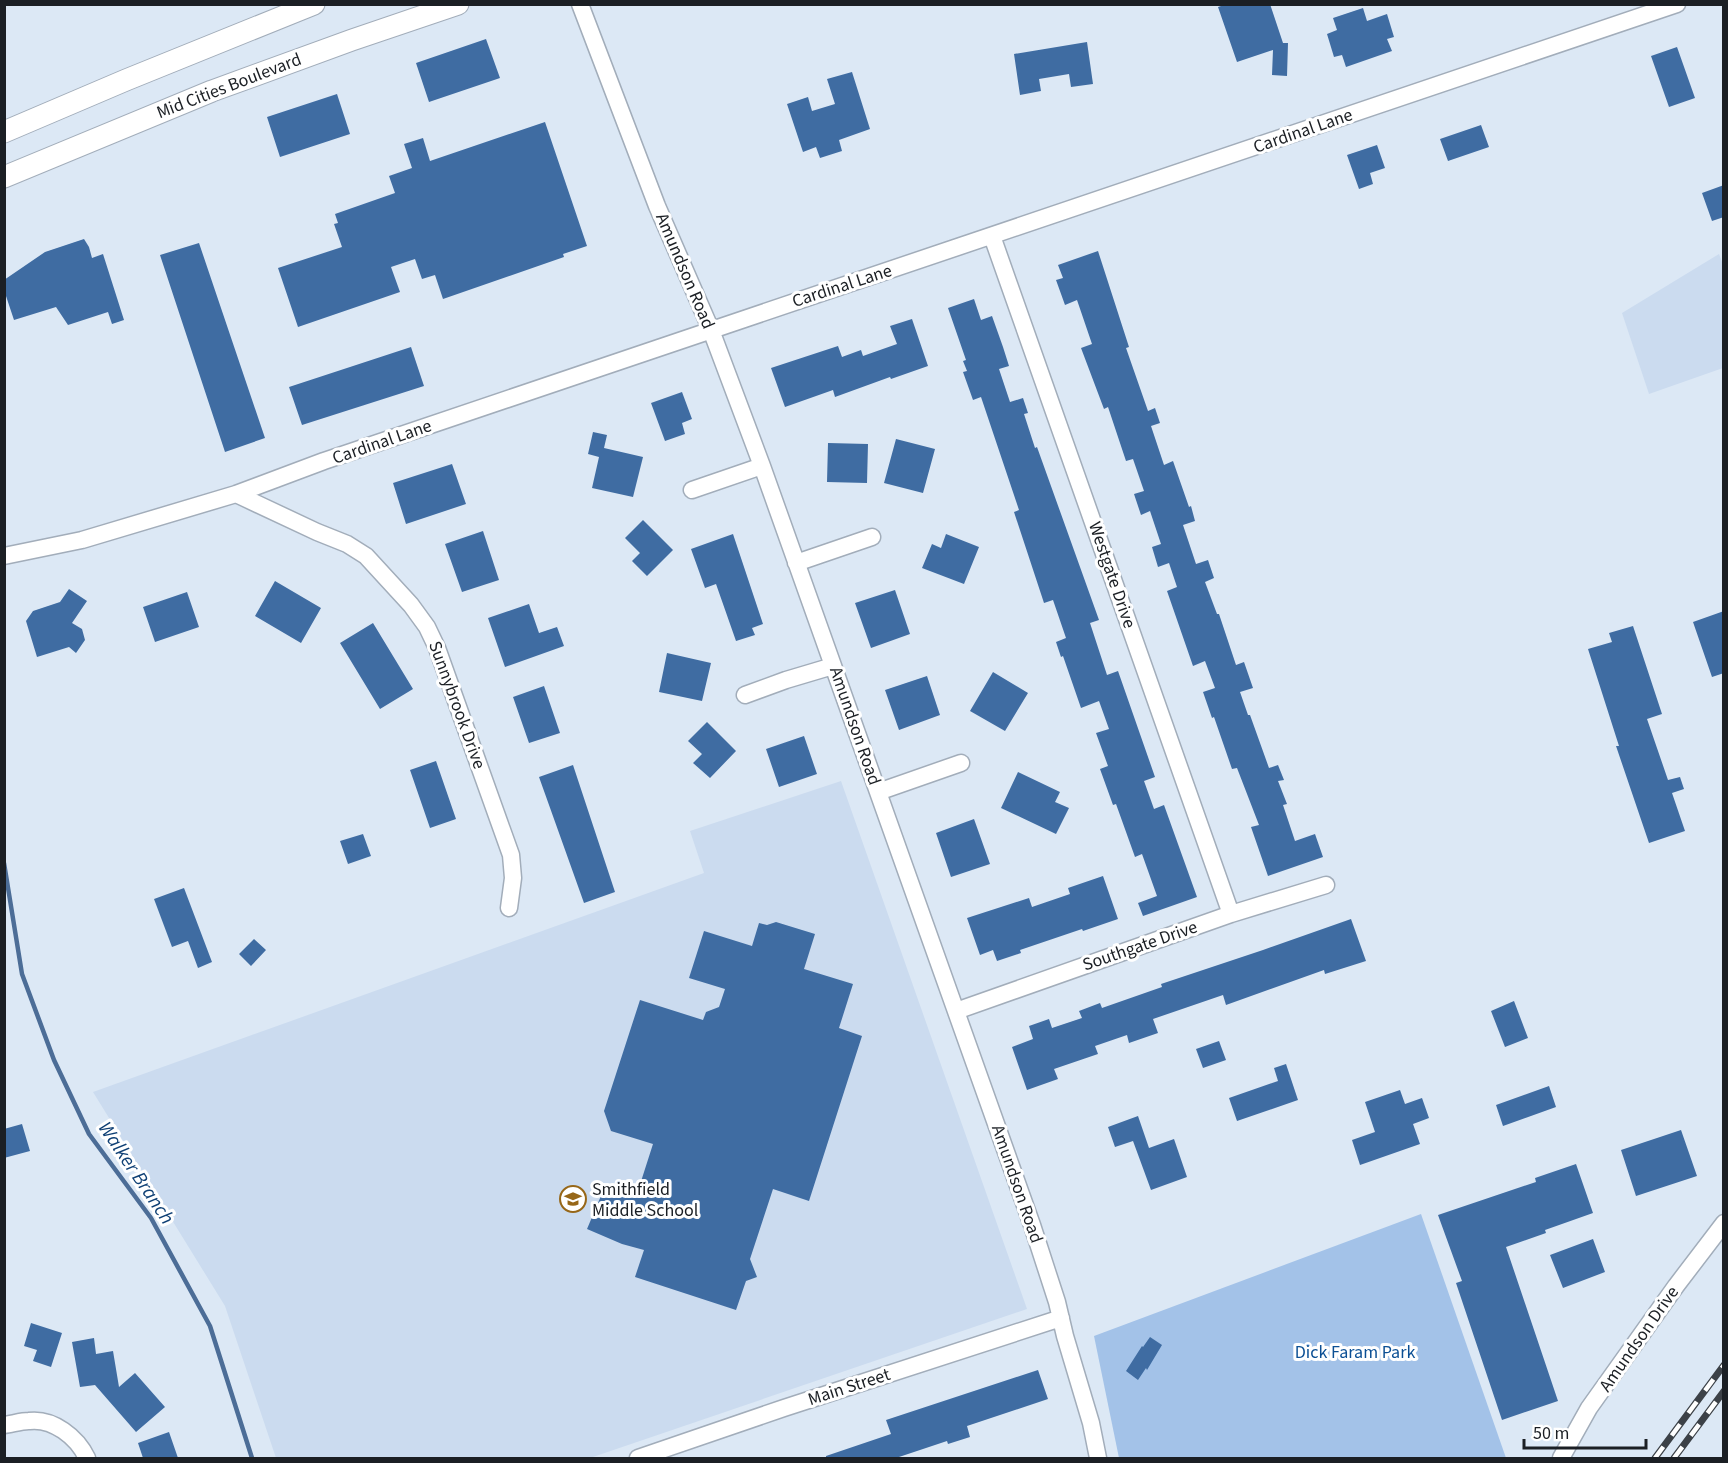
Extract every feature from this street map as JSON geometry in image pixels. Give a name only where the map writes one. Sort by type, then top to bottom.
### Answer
[{"type":"main road","points":[[4,132],[314,4]]},
{"type":"main road","name":"Mid Cities Boulevard","points":[[4,177],[212,91],[458,4]]},
{"type":"street","name":"Amundson Road","points":[[580,4],[657,206],[711,330],[762,466],[1032,1226],[1061,1318],[1098,1458]]},
{"type":"street","name":"Cardinal Lane","points":[[4,556],[64,545],[236,494],[324,461],[1677,4]]},
{"type":"street","name":"Westgate Drive","points":[[992,236],[1231,914]]},
{"type":"street","points":[[692,490],[762,466]]},
{"type":"street","name":"Sunnybrook Drive","points":[[236,494],[347,544],[366,556],[411,605],[427,627],[437,648],[511,855],[513,879],[509,908]]},
{"type":"street","points":[[796,562],[872,537]]},
{"type":"street","points":[[745,695],[833,666]]},
{"type":"street","points":[[878,792],[961,763]]},
{"type":"street","name":"Southgate Drive","points":[[956,1011],[1231,914],[1326,885]]},
{"type":"street","name":"Amundson Drive","points":[[1561,1458],[1589,1408],[1724,1223]]},
{"type":"street","name":"Main Street","points":[[638,1458],[1061,1318]]},
{"type":"street","points":[[4,1425],[31,1420],[51,1424],[75,1441],[87,1458]]},
{"type":"shaded area","points":[[1719,254],[1724,267],[1723,368],[1649,394],[1622,313]]},
{"type":"shaded area","name":"Smithfield Middle School","points":[[841,781],[1027,1309],[590,1458],[276,1458],[225,1306],[93,1092],[704,873],[690,831]]},
{"type":"green space","name":"Dick Faram Park","points":[[1421,1214],[1506,1458],[1119,1458],[1094,1336]]},
{"type":"building","points":[[1227,4],[1270,4],[1283,43],[1288,43],[1287,76],[1272,75],[1273,50],[1237,62],[1218,7]]},
{"type":"building","points":[[1363,8],[1367,21],[1387,14],[1394,37],[1387,39],[1392,51],[1346,67],[1342,55],[1334,57],[1327,34],[1337,30],[1333,18]]},
{"type":"building","points":[[486,39],[500,78],[429,102],[416,63]]},
{"type":"building","points":[[1087,42],[1093,84],[1071,87],[1069,74],[1039,79],[1041,91],[1020,95],[1014,54]]},
{"type":"building","points":[[1677,47],[1695,98],[1669,107],[1651,56]]},
{"type":"building","points":[[852,72],[870,129],[839,140],[842,151],[820,158],[816,147],[803,152],[787,104],[808,97],[812,111],[835,104],[827,79]]},
{"type":"building","points":[[337,94],[350,134],[280,157],[267,117]]},
{"type":"building","points":[[545,122],[587,246],[563,254],[564,257],[443,299],[435,275],[422,279],[415,259],[391,267],[400,292],[298,327],[278,268],[342,247],[334,224],[338,223],[335,214],[395,193],[389,176],[412,168],[404,144],[423,138],[430,161]]},
{"type":"building","points":[[1481,125],[1489,147],[1448,161],[1440,139]]},
{"type":"building","points":[[1377,145],[1385,168],[1370,173],[1373,184],[1359,189],[1347,155]]},
{"type":"building","points":[[1724,185],[1724,217],[1712,221],[1702,193]]},
{"type":"building","points":[[84,239],[92,258],[103,254],[124,320],[112,324],[108,312],[68,325],[56,307],[14,320],[4,290],[4,280],[45,252]]},
{"type":"building","points":[[199,243],[265,438],[225,452],[160,255]]},
{"type":"building","points":[[1098,251],[1129,347],[1126,348],[1148,411],[1155,408],[1160,423],[1151,426],[1164,465],[1173,461],[1189,507],[1191,506],[1195,521],[1183,525],[1196,564],[1208,560],[1214,578],[1205,582],[1217,614],[1219,614],[1236,665],[1244,662],[1253,688],[1240,692],[1248,715],[1250,715],[1269,768],[1278,765],[1284,780],[1278,781],[1287,804],[1283,805],[1295,841],[1315,834],[1323,857],[1268,876],[1251,827],[1259,825],[1237,768],[1232,769],[1203,692],[1215,688],[1205,661],[1193,666],[1167,591],[1177,587],[1169,563],[1158,567],[1152,547],[1161,544],[1150,511],[1141,515],[1134,494],[1144,491],[1133,459],[1126,461],[1108,407],[1104,409],[1081,348],[1092,344],[1077,300],[1065,305],[1056,280],[1063,278],[1058,265]]},
{"type":"building","points":[[974,299],[981,320],[992,316],[1003,347],[1009,366],[999,369],[1010,402],[1023,398],[1028,413],[1024,414],[1035,448],[1037,447],[1099,620],[1090,623],[1107,675],[1118,671],[1155,777],[1144,781],[1154,809],[1164,805],[1197,897],[1143,916],[1138,903],[1157,896],[1142,854],[1135,857],[1116,804],[1113,805],[1100,769],[1108,766],[1096,733],[1109,729],[1099,701],[1081,708],[1056,642],[1066,638],[1053,600],[1044,603],[1014,512],[1019,510],[981,397],[973,400],[963,372],[967,371],[963,361],[966,360],[948,308]]},
{"type":"building","points":[[912,319],[928,366],[835,397],[833,390],[785,407],[771,368],[838,346],[842,357],[861,350],[863,356],[897,344],[890,326]]},
{"type":"building","points":[[411,347],[424,386],[302,425],[289,387]]},
{"type":"building","points":[[682,392],[692,419],[682,423],[685,434],[665,441],[651,403]]},
{"type":"building","points":[[593,432],[607,435],[604,448],[643,457],[633,497],[592,488],[599,457],[588,454]]},
{"type":"building","points":[[896,439],[935,449],[923,493],[884,483]]},
{"type":"building","points":[[828,443],[868,444],[867,483],[827,482]]},
{"type":"building","points":[[452,464],[466,504],[406,524],[393,483]]},
{"type":"building","points":[[643,520],[673,550],[647,576],[632,561],[640,553],[625,538]]},
{"type":"building","points":[[483,531],[499,580],[462,592],[445,544]]},
{"type":"building","points":[[733,534],[763,624],[752,628],[755,635],[736,641],[716,584],[705,588],[691,549]]},
{"type":"building","points":[[946,534],[979,547],[964,584],[922,568],[932,544],[941,548]]},
{"type":"building","points":[[275,581],[321,608],[301,643],[255,616]]},
{"type":"building","points":[[69,589],[87,601],[72,623],[82,629],[85,640],[76,653],[69,647],[37,657],[26,621],[33,611],[60,602]]},
{"type":"building","points":[[895,590],[910,634],[871,648],[855,603]]},
{"type":"building","points":[[187,592],[199,627],[155,642],[143,607]]},
{"type":"building","points":[[529,604],[539,633],[557,627],[564,646],[505,667],[488,618]]},
{"type":"building","points":[[1724,611],[1724,673],[1712,677],[1693,622]]},
{"type":"building","points":[[373,623],[413,689],[380,709],[340,643]]},
{"type":"building","points":[[1633,626],[1662,714],[1647,719],[1668,780],[1680,777],[1684,789],[1672,793],[1685,831],[1649,843],[1616,746],[1619,746],[1588,649],[1612,642],[1609,633]]},
{"type":"building","points":[[667,653],[711,663],[702,701],[659,692]]},
{"type":"building","points":[[993,672],[1028,693],[1005,731],[970,711]]},
{"type":"building","points":[[927,676],[940,715],[899,730],[885,690]]},
{"type":"building","points":[[544,686],[560,733],[529,743],[513,697]]},
{"type":"building","points":[[707,722],[736,751],[710,778],[693,763],[702,754],[688,741]]},
{"type":"building","points":[[804,736],[817,774],[779,787],[766,749]]},
{"type":"building","points":[[436,761],[456,819],[430,828],[410,770]]},
{"type":"building","points":[[573,765],[615,892],[584,903],[539,777]]},
{"type":"building","points":[[1018,772],[1060,792],[1055,802],[1069,808],[1056,834],[1001,808]]},
{"type":"building","points":[[974,819],[990,864],[951,877],[936,833]]},
{"type":"building","points":[[363,834],[371,856],[348,864],[340,841]]},
{"type":"building","points":[[1103,876],[1118,919],[1020,950],[1021,953],[997,961],[993,950],[980,955],[967,918],[1029,898],[1032,907],[1070,894],[1068,888]]},
{"type":"building","points":[[184,888],[212,962],[198,968],[188,941],[172,947],[154,899]]},
{"type":"building","points":[[1351,919],[1366,961],[1325,974],[1324,970],[1226,1005],[1223,995],[1153,1019],[1158,1033],[1129,1043],[1127,1035],[1095,1046],[1098,1054],[1054,1069],[1058,1079],[1027,1090],[1012,1047],[1033,1039],[1029,1026],[1049,1019],[1052,1028],[1082,1018],[1079,1011],[1100,1003],[1102,1008],[1162,987],[1161,984]]},
{"type":"building","points":[[776,922],[815,934],[804,969],[853,984],[839,1028],[862,1036],[809,1201],[773,1189],[750,1259],[757,1277],[746,1281],[736,1310],[635,1277],[644,1250],[622,1244],[587,1229],[606,1184],[636,1197],[653,1144],[611,1131],[604,1111],[640,1000],[703,1020],[706,1012],[719,1007],[725,989],[689,978],[704,931],[752,946],[759,923],[767,925]]},
{"type":"building","points":[[254,939],[266,950],[251,966],[239,954]]},
{"type":"building","points":[[1514,1001],[1528,1038],[1505,1047],[1491,1011]]},
{"type":"building","points":[[1219,1041],[1226,1060],[1203,1068],[1196,1049]]},
{"type":"building","points":[[1286,1064],[1298,1100],[1237,1121],[1229,1098],[1278,1081],[1274,1068]]},
{"type":"building","points":[[1549,1086],[1556,1107],[1503,1126],[1496,1105]]},
{"type":"building","points":[[1400,1090],[1405,1104],[1422,1098],[1429,1118],[1413,1124],[1420,1144],[1360,1165],[1352,1140],[1375,1132],[1365,1102]]},
{"type":"building","points":[[1138,1116],[1149,1148],[1174,1139],[1187,1177],[1151,1190],[1133,1141],[1115,1147],[1108,1127]]},
{"type":"building","points":[[22,1124],[30,1151],[4,1158],[4,1129]]},
{"type":"building","points":[[1681,1130],[1697,1176],[1636,1196],[1621,1150]]},
{"type":"building","points":[[1576,1164],[1593,1213],[1506,1247],[1558,1401],[1502,1420],[1456,1283],[1462,1281],[1438,1215],[1536,1182],[1535,1178]]},
{"type":"building","points":[[1593,1239],[1605,1272],[1563,1288],[1550,1255]]},
{"type":"building","points":[[31,1323],[62,1333],[51,1367],[33,1361],[37,1350],[24,1346]]},
{"type":"building","points":[[1150,1337],[1162,1345],[1138,1380],[1126,1371]]},
{"type":"building","points":[[94,1338],[96,1354],[113,1351],[119,1387],[135,1373],[165,1407],[136,1432],[95,1385],[80,1387],[72,1342]]},
{"type":"building","points":[[1038,1370],[1048,1399],[967,1426],[970,1437],[948,1444],[947,1441],[896,1458],[826,1458],[826,1456],[891,1434],[886,1420]]},
{"type":"building","points":[[169,1432],[178,1458],[143,1458],[138,1443]]},
{"type":"waterway","name":"Walker Branch","points":[[4,863],[22,974],[54,1060],[89,1134],[151,1218],[210,1326],[252,1458]]},
{"type":"railway","points":[[1655,1458],[1724,1365]]},
{"type":"railway","points":[[1674,1458],[1724,1391]]},
{"type":"place","name":"Smithfield Middle School","points":[[573,1199]]}]
